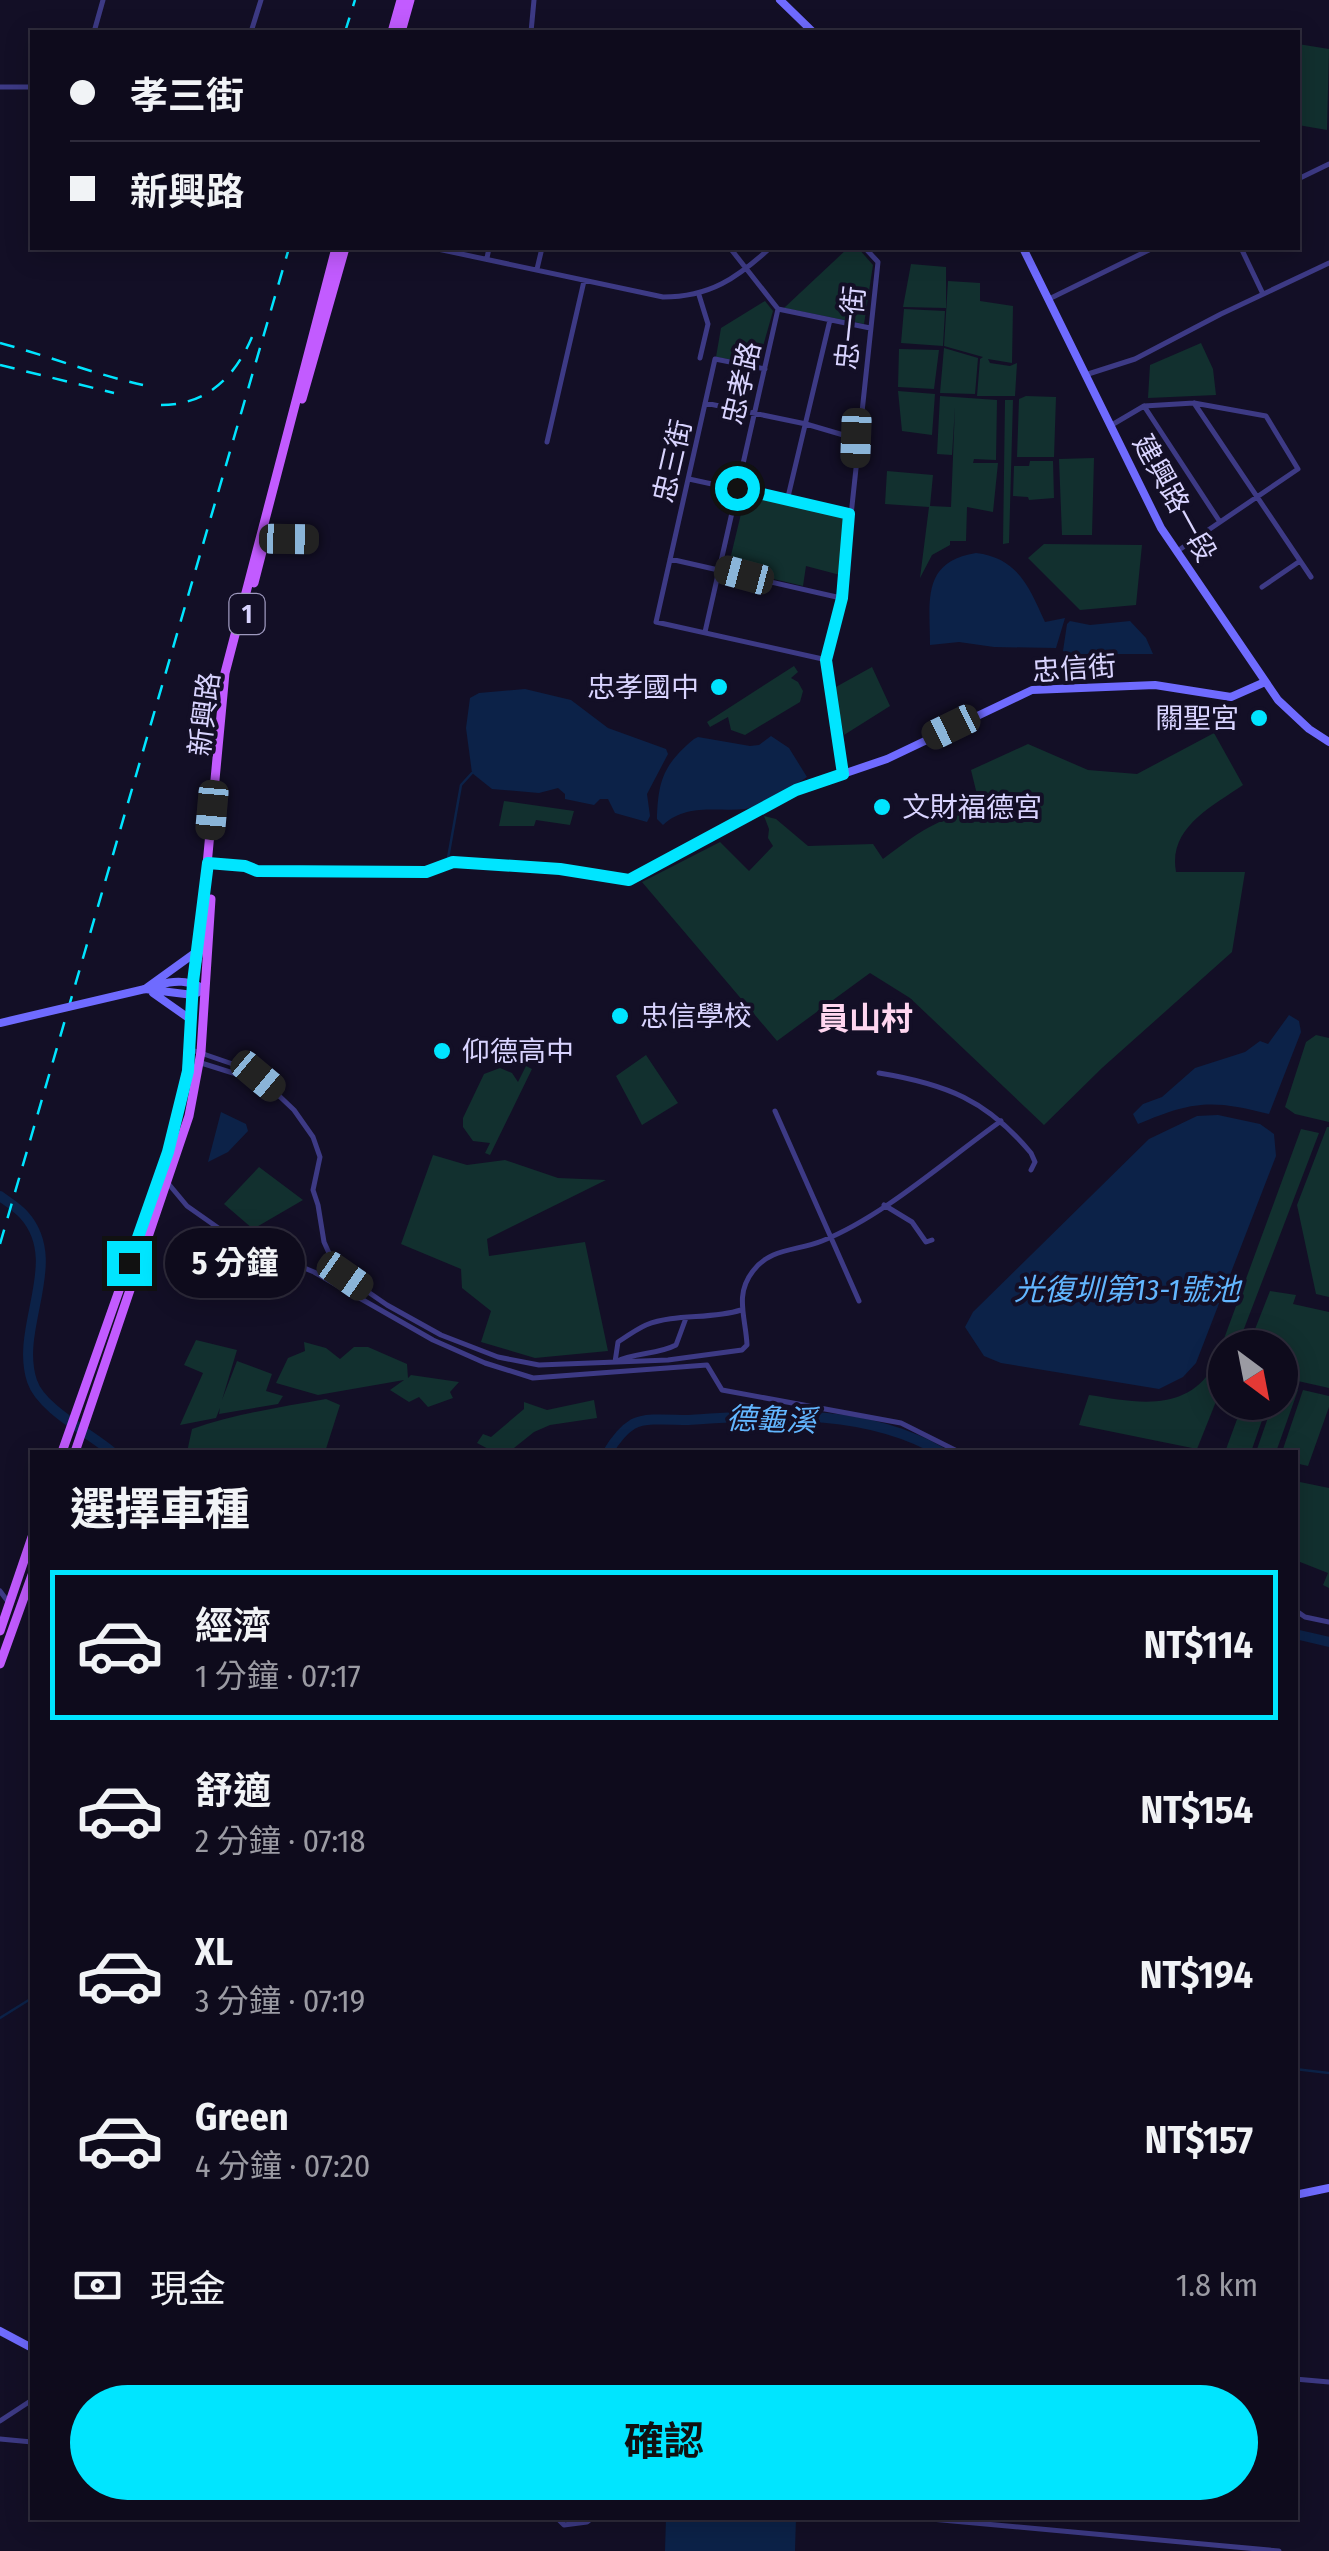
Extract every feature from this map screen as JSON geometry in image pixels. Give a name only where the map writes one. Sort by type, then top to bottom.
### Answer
[{"type":"main road","points":[[393,30],[401,0]]},
{"type":"main road","points":[[402,30],[410,0]]},
{"type":"main road","name":"新興路","points":[[76,1450],[189,1116],[204,989],[225,674],[335,250]]},
{"type":"main road","name":"新興路","points":[[63,1450],[168,1152],[194,1055],[193,982],[211,863],[227,689],[344,250]]},
{"type":"main road","points":[[0,1630],[30,1542]]},
{"type":"main road","points":[[0,1664],[30,1580]]},
{"type":"street","points":[[95,30],[103,0]]},
{"type":"street","points":[[252,30],[261,0]]},
{"type":"street","points":[[531,30],[534,0]]},
{"type":"street","points":[[780,0],[812,30]]},
{"type":"street","points":[[0,87],[30,87]]},
{"type":"street","points":[[1300,178],[1329,164]]},
{"type":"street","points":[[444,250],[658,297],[699,295],[722,286],[768,250]]},
{"type":"street","points":[[486,258],[488,250]]},
{"type":"street","points":[[537,270],[542,250]]},
{"type":"street","name":"忠孝路","points":[[705,632],[778,309],[731,250]]},
{"type":"street","name":"忠一街","points":[[843,774],[826,660],[842,598],[856,438],[878,262],[867,250]]},
{"type":"street","name":"建興路一段","points":[[1024,250],[1148,504],[1176,552],[1288,711],[1327,737]]},
{"type":"street","points":[[1049,299],[1149,250]]},
{"type":"street","points":[[1242,250],[1263,294]]},
{"type":"street","points":[[1085,376],[1136,359],[1329,263]]},
{"type":"street","points":[[547,442],[584,281]]},
{"type":"street","points":[[699,295],[708,324],[700,358]]},
{"type":"street","points":[[778,309],[870,328]]},
{"type":"street","points":[[787,501],[830,320]]},
{"type":"street","name":"忠三街","points":[[705,632],[656,622],[715,360],[765,369]]},
{"type":"street","points":[[706,403],[856,438]]},
{"type":"street","points":[[1110,426],[1144,406],[1194,403],[1266,416],[1298,469],[1176,552]]},
{"type":"street","points":[[1194,403],[1311,577]]},
{"type":"street","points":[[1144,406],[1220,522]]},
{"type":"street","points":[[688,479],[849,514]]},
{"type":"street","points":[[266,539],[312,540]]},
{"type":"street","points":[[670,559],[842,598]]},
{"type":"street","points":[[1262,588],[1300,560]]},
{"type":"street","points":[[705,632],[826,660]]},
{"type":"street","name":"忠信街","points":[[211,863],[257,871],[426,872],[453,862],[560,869],[629,880],[796,790],[887,759],[1032,690],[1156,685],[1231,697],[1266,682]]},
{"type":"street","points":[[144,989],[200,950]]},
{"type":"street","points":[[0,1024],[171,981],[193,982],[204,989]]},
{"type":"street","points":[[144,989],[192,995],[204,989]]},
{"type":"street","points":[[144,989],[183,1012],[192,1023]]},
{"type":"street","points":[[194,1055],[249,1078],[258,1076],[294,1110],[313,1137],[320,1156],[312,1190],[320,1228],[334,1264],[345,1276],[441,1335],[498,1357],[538,1365],[668,1360],[742,1350],[747,1344],[742,1310],[744,1284],[758,1264],[782,1250],[830,1236],[884,1206],[1001,1121]]},
{"type":"street","points":[[879,1074],[919,1080],[980,1104],[1031,1154],[1031,1170]]},
{"type":"street","points":[[776,1111],[858,1301]]},
{"type":"street","points":[[167,1182],[187,1206],[234,1238],[314,1272],[458,1353],[533,1378],[707,1365],[722,1390],[900,1423],[955,1450]]},
{"type":"street","points":[[884,1206],[912,1222],[921,1238],[932,1240]]},
{"type":"street","points":[[615,1362],[618,1342],[646,1325],[715,1318],[742,1310]]},
{"type":"street","points":[[615,1362],[676,1345],[686,1318]]},
{"type":"street","points":[[0,1591],[10,1603]]},
{"type":"street","points":[[1298,1612],[1329,1622]]},
{"type":"street","points":[[1298,2194],[1329,2188]]},
{"type":"street","points":[[0,2331],[30,2347]]},
{"type":"street","points":[[1298,2379],[1329,2382]]},
{"type":"street","points":[[0,2421],[30,2401]]},
{"type":"street","points":[[0,2439],[30,2442]]},
{"type":"street","points":[[559,2520],[564,2525],[590,2520]]},
{"type":"street","points":[[942,2520],[1279,2551]]},
{"type":"green space","points":[[1300,44],[1329,49],[1327,130],[1300,125]]},
{"type":"green space","points":[[846,250],[860,250],[873,265],[864,324],[784,308]]},
{"type":"green space","points":[[911,264],[946,267],[946,308],[903,307]]},
{"type":"green space","points":[[948,281],[980,283],[980,301],[1013,306],[1012,363],[988,359],[990,363],[1010,366],[1017,363],[1015,396],[977,396],[983,357],[944,346]]},
{"type":"green space","points":[[765,301],[773,311],[758,364],[716,357],[721,328]]},
{"type":"green space","points":[[904,309],[945,311],[943,346],[901,343]]},
{"type":"green space","points":[[1201,343],[1213,369],[1216,395],[1148,398],[1150,365]]},
{"type":"green space","points":[[944,348],[978,358],[975,394],[940,393]]},
{"type":"green space","points":[[899,349],[939,350],[934,389],[898,387]]},
{"type":"green space","points":[[898,391],[935,394],[932,435],[902,431]]},
{"type":"green space","points":[[940,396],[997,400],[996,460],[974,459],[973,463],[998,463],[993,512],[967,507],[966,541],[950,541],[950,545],[932,555],[920,578],[929,507],[885,504],[887,471],[933,475],[930,506],[951,507],[955,407],[952,455],[937,454]]},
{"type":"green space","points":[[1056,397],[1054,457],[1017,457],[1019,399]]},
{"type":"green space","points":[[1005,400],[1013,400],[1009,543],[1003,544]]},
{"type":"green space","points":[[1094,458],[1092,535],[1062,535],[1059,459]]},
{"type":"green space","points":[[1030,461],[1053,461],[1054,498],[1029,500],[1013,496],[1014,466],[1029,466]]},
{"type":"green space","points":[[745,497],[788,503],[846,519],[840,575],[806,566],[803,586],[728,568]]},
{"type":"green space","points":[[1044,544],[1142,545],[1136,605],[1080,610],[1028,558]]},
{"type":"green space","points":[[794,666],[798,672],[791,678],[803,691],[800,702],[745,735],[731,730],[728,717],[710,727],[707,722]]},
{"type":"green space","points":[[872,667],[890,706],[844,735],[834,688]]},
{"type":"green space","points":[[1214,733],[1243,785],[1194,820],[1185,831],[1175,857],[1176,872],[1245,872],[1232,952],[1044,1125],[910,998],[870,973],[777,1041],[642,882],[720,842],[749,871],[773,846],[764,816],[776,819],[808,846],[873,844],[883,859],[940,822],[981,811],[971,770],[1028,744],[1088,770],[1137,774]]},
{"type":"green space","points":[[504,801],[574,811],[570,825],[536,820],[534,826],[499,826]]},
{"type":"green space","points":[[1316,1035],[1329,1038],[1329,1122],[1295,1114],[1285,1107],[1306,1042]]},
{"type":"green space","points":[[646,1055],[678,1103],[642,1125],[616,1076]]},
{"type":"green space","points":[[526,1066],[532,1069],[490,1155],[485,1153],[490,1143],[473,1141],[463,1127],[463,1118],[484,1074],[500,1068],[512,1073],[518,1082]]},
{"type":"green space","points":[[1327,1127],[1329,1297],[1316,1294],[1297,1205]]},
{"type":"green space","points":[[1301,1129],[1319,1133],[1244,1330],[1227,1330]]},
{"type":"green space","points":[[433,1155],[467,1165],[505,1160],[558,1178],[606,1180],[487,1239],[489,1256],[585,1242],[608,1351],[535,1358],[481,1342],[491,1311],[462,1288],[461,1269],[401,1244]]},
{"type":"green space","points":[[259,1167],[303,1200],[253,1229],[224,1204]]},
{"type":"green space","points":[[1270,1291],[1296,1295],[1293,1304],[1329,1312],[1329,1388],[1298,1381],[1298,1330],[1255,1330]]},
{"type":"green space","points":[[196,1340],[237,1350],[222,1400],[237,1361],[272,1374],[266,1391],[283,1396],[278,1404],[219,1414],[220,1408],[216,1418],[180,1425],[203,1373],[184,1365]]},
{"type":"green space","points":[[304,1342],[326,1348],[340,1359],[354,1347],[368,1347],[407,1364],[408,1378],[411,1375],[459,1382],[450,1392],[453,1398],[428,1407],[419,1397],[409,1402],[390,1390],[404,1380],[318,1395],[276,1383],[288,1358],[305,1351]]},
{"type":"green space","points":[[1208,1374],[1209,1420],[1197,1449],[1079,1425],[1089,1395],[1158,1401],[1189,1392]]},
{"type":"green space","points":[[1303,1390],[1329,1396],[1329,1407],[1308,1466],[1298,1464],[1298,1450],[1283,1450],[1293,1420],[1298,1420]]},
{"type":"green space","points":[[326,1399],[340,1405],[326,1450],[187,1450],[192,1429]]},
{"type":"green space","points":[[594,1400],[597,1418],[550,1425],[512,1450],[490,1450],[477,1443],[483,1434],[491,1437],[524,1409],[524,1402],[547,1410]]},
{"type":"green space","points":[[1237,1420],[1262,1420],[1252,1450],[1226,1450]]},
{"type":"green space","points":[[1267,1420],[1287,1420],[1277,1450],[1257,1450]]},
{"type":"green space","points":[[1298,1482],[1329,1488],[1329,1588],[1323,1585],[1328,1573],[1298,1561]]},
{"type":"water","points":[[976,553],[1002,561],[1020,576],[1045,622],[1065,618],[1056,648],[959,642],[930,645],[930,599],[937,574],[958,558]]},
{"type":"water","points":[[1070,621],[1090,625],[1130,621],[1146,638],[1153,654],[1068,654],[1063,651]]},
{"type":"water","points":[[525,689],[571,700],[608,728],[666,749],[668,754],[647,794],[647,822],[615,813],[608,799],[600,799],[594,805],[565,799],[558,788],[539,793],[492,789],[472,773],[466,728],[470,698],[479,693]]},
{"type":"water","points":[[771,736],[789,748],[807,777],[777,796],[745,809],[692,811],[663,825],[657,819],[665,774],[694,739],[750,746]]},
{"type":"water","points":[[1289,1015],[1299,1021],[1301,1032],[1269,1114],[1232,1106],[1202,1105],[1138,1124],[1133,1114],[1143,1104],[1162,1097],[1195,1068],[1245,1052],[1260,1041],[1268,1044]]},
{"type":"water","points":[[221,1112],[246,1124],[248,1131],[228,1152],[208,1162]]},
{"type":"water","name":"光復圳第13-1號池","points":[[1218,1115],[1260,1124],[1274,1134],[1276,1156],[1196,1363],[1183,1377],[1159,1389],[1001,1363],[984,1356],[965,1327],[973,1312],[1149,1139],[1197,1116]]},
{"type":"water","points":[[666,2520],[796,2520],[795,2551],[665,2551]]},
{"type":"waterway","points":[[448,858],[461,785],[472,773]]},
{"type":"waterway","name":"德龜溪","points":[[0,1196],[24,1215],[36,1233],[40,1253],[29,1339],[32,1381],[55,1411],[109,1450]]},
{"type":"waterway","name":"德龜溪","points":[[609,1450],[633,1424],[645,1420],[785,1416],[881,1427],[937,1450]]},
{"type":"waterway","name":"德龜溪","points":[[1298,1635],[1329,1642]]},
{"type":"waterway","points":[[0,2018],[30,1999]]},
{"type":"waterway","points":[[1298,2069],[1329,2073]]},
{"type":"railway","points":[[346,30],[355,0]]},
{"type":"railway","points":[[0,1244],[288,250]]},
{"type":"railway","points":[[161,405],[192,400],[217,386],[237,364],[252,337]]},
{"type":"railway","points":[[0,343],[143,385]]},
{"type":"railway","points":[[0,365],[114,393]]},
{"type":"place","name":"忠孝國中","points":[[719,687]]},
{"type":"place","name":"關聖宮","points":[[1259,718]]},
{"type":"place","name":"文財福德宮","points":[[882,807]]},
{"type":"place","name":"忠信學校","points":[[620,1016]]},
{"type":"place","name":"仰德高中","points":[[442,1051]]},
{"type":"district","name":"員山村","points":[[865,1019]]},
{"type":"route","points":[[129,1263],[168,1152],[188,1071],[193,982],[208,863],[245,866],[257,871],[426,872],[453,862],[560,869],[629,880],[796,790],[843,774],[826,660],[842,598],[849,514],[737,488]]}]
